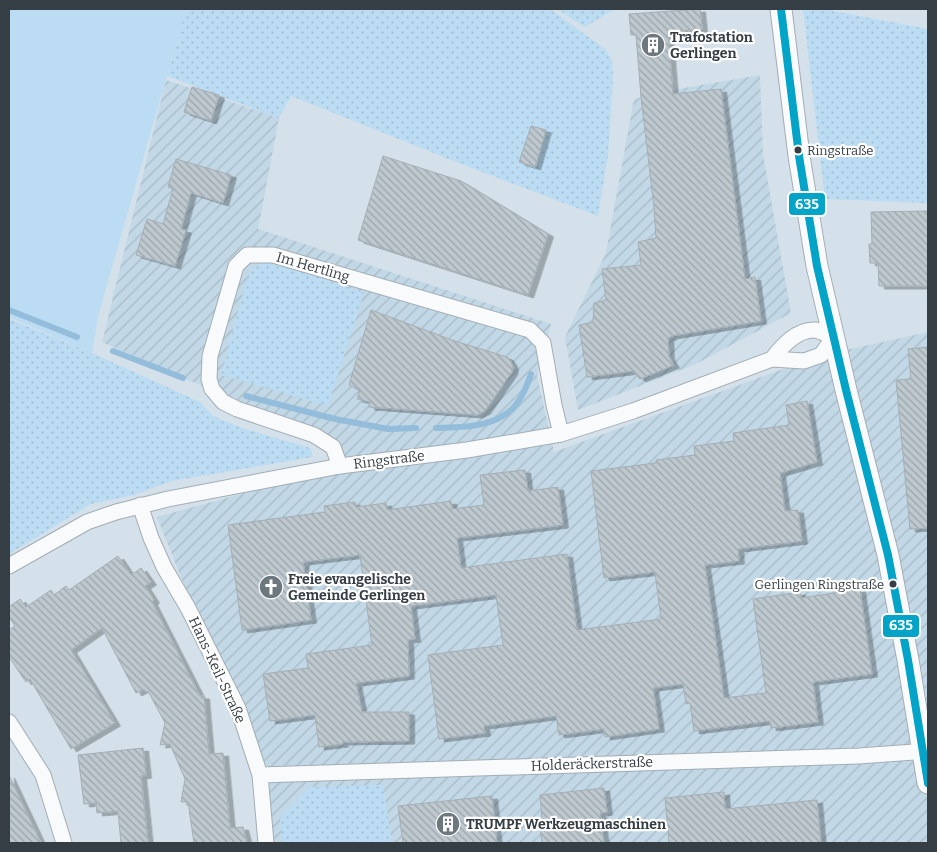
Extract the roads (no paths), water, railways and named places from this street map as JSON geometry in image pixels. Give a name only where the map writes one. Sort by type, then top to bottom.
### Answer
[{"type":"main road","points":[[781,9],[798,156],[817,266],[888,555],[926,752],[928,783]]},
{"type":"street","name":"Im Hertling","points":[[340,466],[333,447],[314,435],[237,409],[223,402],[212,389],[210,356],[236,266],[247,255],[272,255],[530,330],[543,343],[561,434]]},
{"type":"street","name":"Ringstraße","points":[[9,566],[87,522],[140,505],[340,466],[467,450],[561,434],[633,411],[772,359],[804,361],[821,356],[834,337],[814,330],[801,333],[784,344],[772,359]]},
{"type":"street","name":"Hans-Keil-Straße","points":[[140,505],[151,538],[164,567],[188,608],[238,708],[260,774],[266,843]]},
{"type":"street","points":[[9,722],[43,775],[64,843]]},
{"type":"street","name":"Holderäckerstraße","points":[[260,774],[860,756],[926,752]]},
{"type":"waterway","points":[[9,310],[77,337]]},
{"type":"waterway","points":[[113,351],[183,378]]},
{"type":"waterway","points":[[436,428],[470,426],[502,417],[518,402],[531,374]]},
{"type":"waterway","points":[[246,396],[335,419],[388,429],[416,428]]},
{"type":"place","name":"Trafostation Gerlingen","points":[[653,45]]},
{"type":"place","name":"Ringstraße","points":[[798,150]]},
{"type":"place","name":"Gerlingen Ringstraße","points":[[893,584]]},
{"type":"place","name":"Freie evangelische Gemeinde Gerlingen","points":[[271,587]]},
{"type":"place","name":"TRUMPF Werkzeugmaschinen","points":[[448,824]]}]
